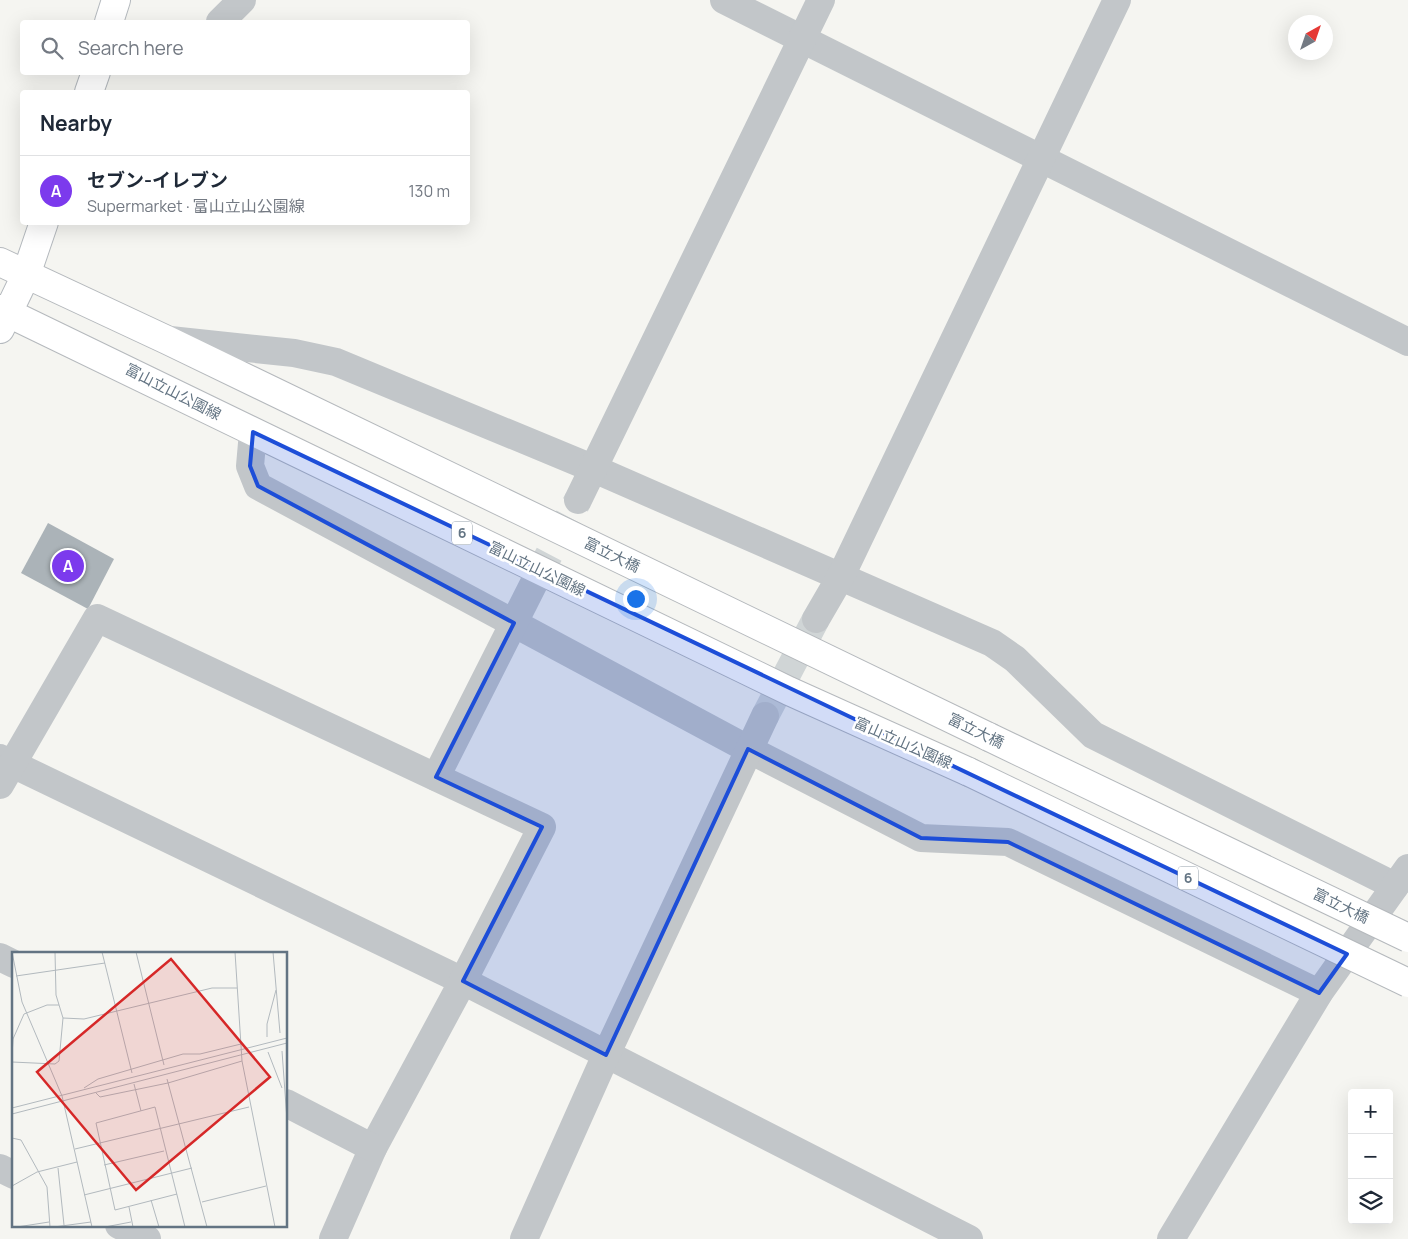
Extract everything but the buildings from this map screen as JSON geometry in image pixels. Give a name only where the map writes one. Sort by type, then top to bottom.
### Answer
[{"type":"main road","points":[[90,90],[95,75]]},
{"type":"main road","points":[[3,317],[26,275],[43,225]]},
{"type":"main road","points":[[0,262],[167,340]]},
{"type":"main road","name":"富山立山公園線","points":[[3,317],[252,432],[780,686],[969,772],[1408,983]]},
{"type":"main road","name":"富立大橋","points":[[167,340],[1408,938]]},
{"type":"street","points":[[222,20],[242,0]]},
{"type":"street","points":[[724,0],[1408,342]]},
{"type":"street","points":[[578,500],[821,0]]},
{"type":"street","points":[[816,619],[841,576],[1117,0]]},
{"type":"street","points":[[167,340],[294,353],[336,362],[592,468],[841,576],[992,643],[1015,659],[1093,735],[1402,877],[1319,993],[1171,1239]]},
{"type":"street","points":[[252,432],[250,466],[258,486],[748,749],[921,838],[1008,842],[1319,993]]},
{"type":"street","points":[[436,777],[536,579]]},
{"type":"street","points":[[333,1239],[373,1148],[463,981],[542,827],[98,618],[4,769],[463,981],[969,1239]]},
{"type":"street","points":[[524,1239],[606,1055],[765,716]]},
{"type":"street","points":[[0,957],[12,963]]},
{"type":"street","points":[[288,1104],[373,1148]]},
{"type":"street","points":[[0,1168],[12,1174]]},
{"type":"street","points":[[120,1226],[147,1239]]},
{"type":"highlighted area","points":[[253,432],[1347,954],[1319,993],[1008,842],[921,838],[748,749],[606,1055],[463,981],[542,827],[436,777],[514,623],[258,486],[250,466]]},
{"type":"tunnel","points":[[536,579],[578,500]]},
{"type":"tunnel","points":[[765,716],[816,619]]},
{"type":"place","name":"セブン-イレブン","points":[[68,566]]}]
